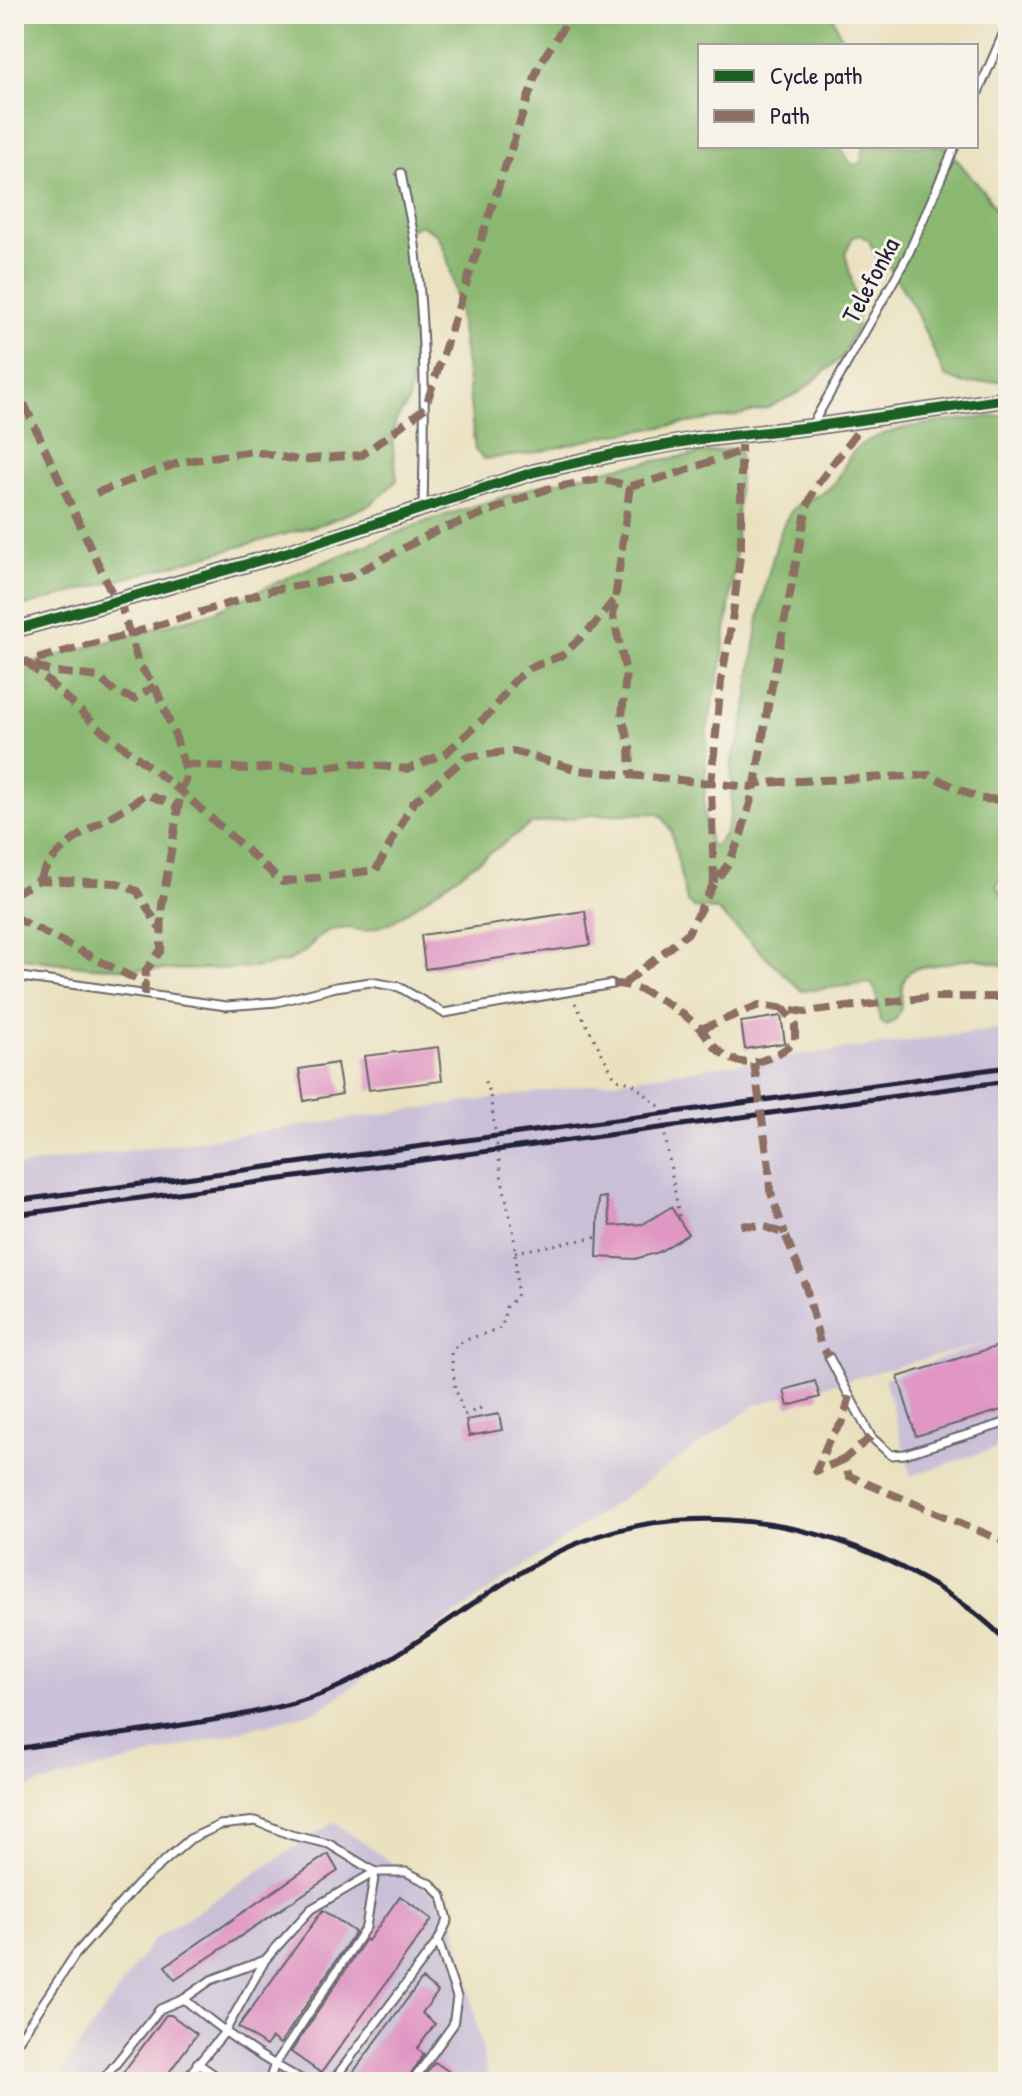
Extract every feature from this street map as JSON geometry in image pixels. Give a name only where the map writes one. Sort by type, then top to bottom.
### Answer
[{"type":"street","points":[[14,630],[279,555],[534,472],[694,440],[1008,399]]},
{"type":"lane","points":[[978,92],[1008,23]]},
{"type":"lane","name":"Telefonka","points":[[811,427],[907,257],[954,148]]},
{"type":"lane","points":[[401,173],[415,243],[423,328],[423,507]]},
{"type":"lane","points":[[14,976],[226,1006],[277,1002],[371,982],[399,987],[444,1013],[613,984]]},
{"type":"lane","points":[[829,1357],[871,1437],[891,1455],[905,1454],[1008,1422]]},
{"type":"lane","points":[[14,2047],[75,1955],[137,1885],[190,1839],[220,1825],[256,1821],[291,1835],[329,1844],[375,1872]]},
{"type":"lane","points":[[270,2082],[274,2066],[366,1927],[375,1872]]},
{"type":"lane","points":[[183,2082],[224,2033],[265,1960],[311,1909],[375,1872],[406,1872],[431,1884],[442,1896],[448,1920],[438,1941],[332,2082]]},
{"type":"lane","points":[[412,2082],[453,2025],[457,1997],[438,1941]]},
{"type":"lane","points":[[101,2082],[160,2009],[184,1999],[211,1980],[265,1960]]},
{"type":"lane","points":[[184,1999],[224,2033],[274,2066],[307,2082]]},
{"type":"lane","points":[[197,2063],[225,2082]]},
{"type":"path","points":[[569,993],[617,1079],[633,1084],[660,1107],[680,1221]]},
{"type":"path","points":[[481,1408],[464,1415],[455,1387],[451,1353],[461,1342],[486,1335],[504,1324],[506,1307],[517,1292],[514,1235],[502,1180],[490,1095],[483,1076]]},
{"type":"path","points":[[515,1252],[598,1237]]},
{"type":"shaded area","points":[[1008,1028],[1008,1444],[911,1476],[884,1378],[996,1340],[757,1404],[318,1711],[14,1791],[14,1167]]},
{"type":"shaded area","points":[[334,1822],[451,1905],[489,2082],[55,2082],[153,1940]]},
{"type":"green space","points":[[14,14],[832,14],[843,44],[698,44],[698,148],[840,148],[855,165],[861,162],[864,148],[947,148],[986,194],[1008,231],[1008,380],[965,384],[945,376],[914,308],[888,265],[878,259],[869,241],[861,235],[853,237],[845,253],[855,294],[857,326],[842,357],[800,392],[767,408],[739,415],[610,435],[529,454],[484,459],[475,450],[462,336],[451,273],[436,234],[420,225],[407,230],[404,235],[411,275],[414,366],[408,403],[396,420],[392,437],[397,480],[372,504],[325,523],[14,609]]},
{"type":"green space","points":[[1008,415],[1008,877],[996,885],[1008,901],[1008,967],[975,958],[913,969],[903,984],[899,1014],[886,1025],[880,1022],[876,992],[871,983],[802,991],[717,910],[694,908],[687,902],[671,831],[662,816],[655,813],[592,815],[531,824],[391,923],[365,931],[350,928],[330,930],[287,962],[252,968],[164,970],[90,967],[14,957],[14,668],[213,612],[304,570],[427,521],[538,486],[617,467],[737,448],[740,452],[735,561],[722,661],[707,729],[704,814],[710,845],[714,846],[726,829],[729,818],[732,760],[741,736],[763,598],[779,536],[789,514],[797,505],[831,486],[855,449],[880,435],[935,423]]},
{"type":"building","points":[[585,911],[590,945],[425,969],[421,935]]},
{"type":"building","points":[[781,1016],[785,1043],[745,1049],[741,1022]]},
{"type":"building","points":[[438,1047],[442,1081],[369,1090],[364,1056]]},
{"type":"building","points":[[337,1063],[342,1094],[304,1101],[299,1069]]},
{"type":"building","points":[[606,1197],[611,1226],[643,1224],[671,1207],[688,1234],[659,1252],[635,1259],[597,1257],[599,1198]]},
{"type":"building","points":[[1008,1343],[1008,1408],[916,1436],[898,1377]]},
{"type":"building","points":[[815,1381],[820,1397],[788,1406],[784,1390]]},
{"type":"building","points":[[499,1414],[502,1430],[469,1436],[466,1420]]},
{"type":"building","points":[[328,1854],[338,1871],[175,1980],[165,1966]]},
{"type":"building","points":[[400,1896],[432,1919],[321,2073],[291,2052],[366,1939],[368,1941]]},
{"type":"building","points":[[323,1910],[355,1932],[280,2044],[272,2038],[266,2046],[238,2027]]},
{"type":"building","points":[[422,1979],[438,1992],[422,2013],[435,2024],[417,2049],[424,2054],[406,2082],[346,2082]]},
{"type":"building","points":[[166,2015],[171,2015],[197,2034],[162,2082],[116,2082]]},
{"type":"building","points":[[435,2062],[464,2082],[420,2082]]},
{"type":"railway","points":[[14,1201],[1008,1067]]},
{"type":"railway","points":[[14,1215],[1008,1081]]},
{"type":"railway","points":[[14,1749],[208,1721],[318,1696],[383,1663],[535,1564],[581,1542],[629,1528],[679,1520],[729,1520],[779,1526],[828,1538],[876,1555],[956,1599],[1008,1643]]},
{"type":"marked path","points":[[96,493],[181,462],[253,451],[297,460],[362,455],[425,408],[539,65],[572,14]]},
{"type":"marked path","points":[[14,382],[115,600]]},
{"type":"marked path","points":[[625,983],[688,933],[714,883],[729,863],[741,835],[755,785],[807,507],[816,486],[867,419]]},
{"type":"marked path","points":[[714,883],[711,785],[721,681],[741,548],[741,445]]},
{"type":"marked path","points":[[14,665],[130,634],[272,590],[349,577],[432,533],[547,489],[600,479],[630,486],[741,451]]},
{"type":"marked path","points":[[630,486],[613,616],[626,672],[622,717],[630,746],[631,775]]},
{"type":"marked path","points":[[184,764],[247,769],[313,769],[352,763],[407,769],[446,753],[491,712],[514,681],[530,668],[563,655],[595,624],[616,597]]},
{"type":"marked path","points":[[119,599],[139,665],[155,686],[187,775],[181,791],[162,906],[161,950],[146,970],[145,984]]},
{"type":"marked path","points":[[27,662],[99,728],[181,791],[282,882],[376,870],[413,803],[466,757],[513,751],[578,770],[750,787],[759,783],[929,775],[980,799],[1008,800]]},
{"type":"marked path","points":[[34,665],[49,671],[98,677],[115,692],[135,699],[155,686]]},
{"type":"marked path","points":[[39,880],[48,865],[72,841],[146,794],[179,807]]},
{"type":"marked path","points":[[14,894],[39,880],[117,883],[137,891],[160,929]]},
{"type":"marked path","points":[[14,917],[145,984],[144,995]]},
{"type":"marked path","points":[[613,984],[635,988],[671,1006],[703,1031],[715,1047],[736,1061],[746,1063],[776,1055],[795,1042],[795,1024],[783,1008]]},
{"type":"marked path","points":[[701,1029],[759,1005],[805,1012],[931,997],[1008,997]]},
{"type":"marked path","points":[[754,1063],[770,1190],[785,1234]]},
{"type":"marked path","points":[[741,1225],[763,1226],[785,1234],[806,1287],[820,1343],[829,1357]]},
{"type":"marked path","points":[[843,1460],[816,1471],[829,1440],[843,1421],[850,1396]]},
{"type":"marked path","points":[[871,1437],[843,1460],[849,1476],[1008,1543]]},
{"type":"cycle path","points":[[14,630],[279,555],[534,472],[694,440],[1008,399]]}]
